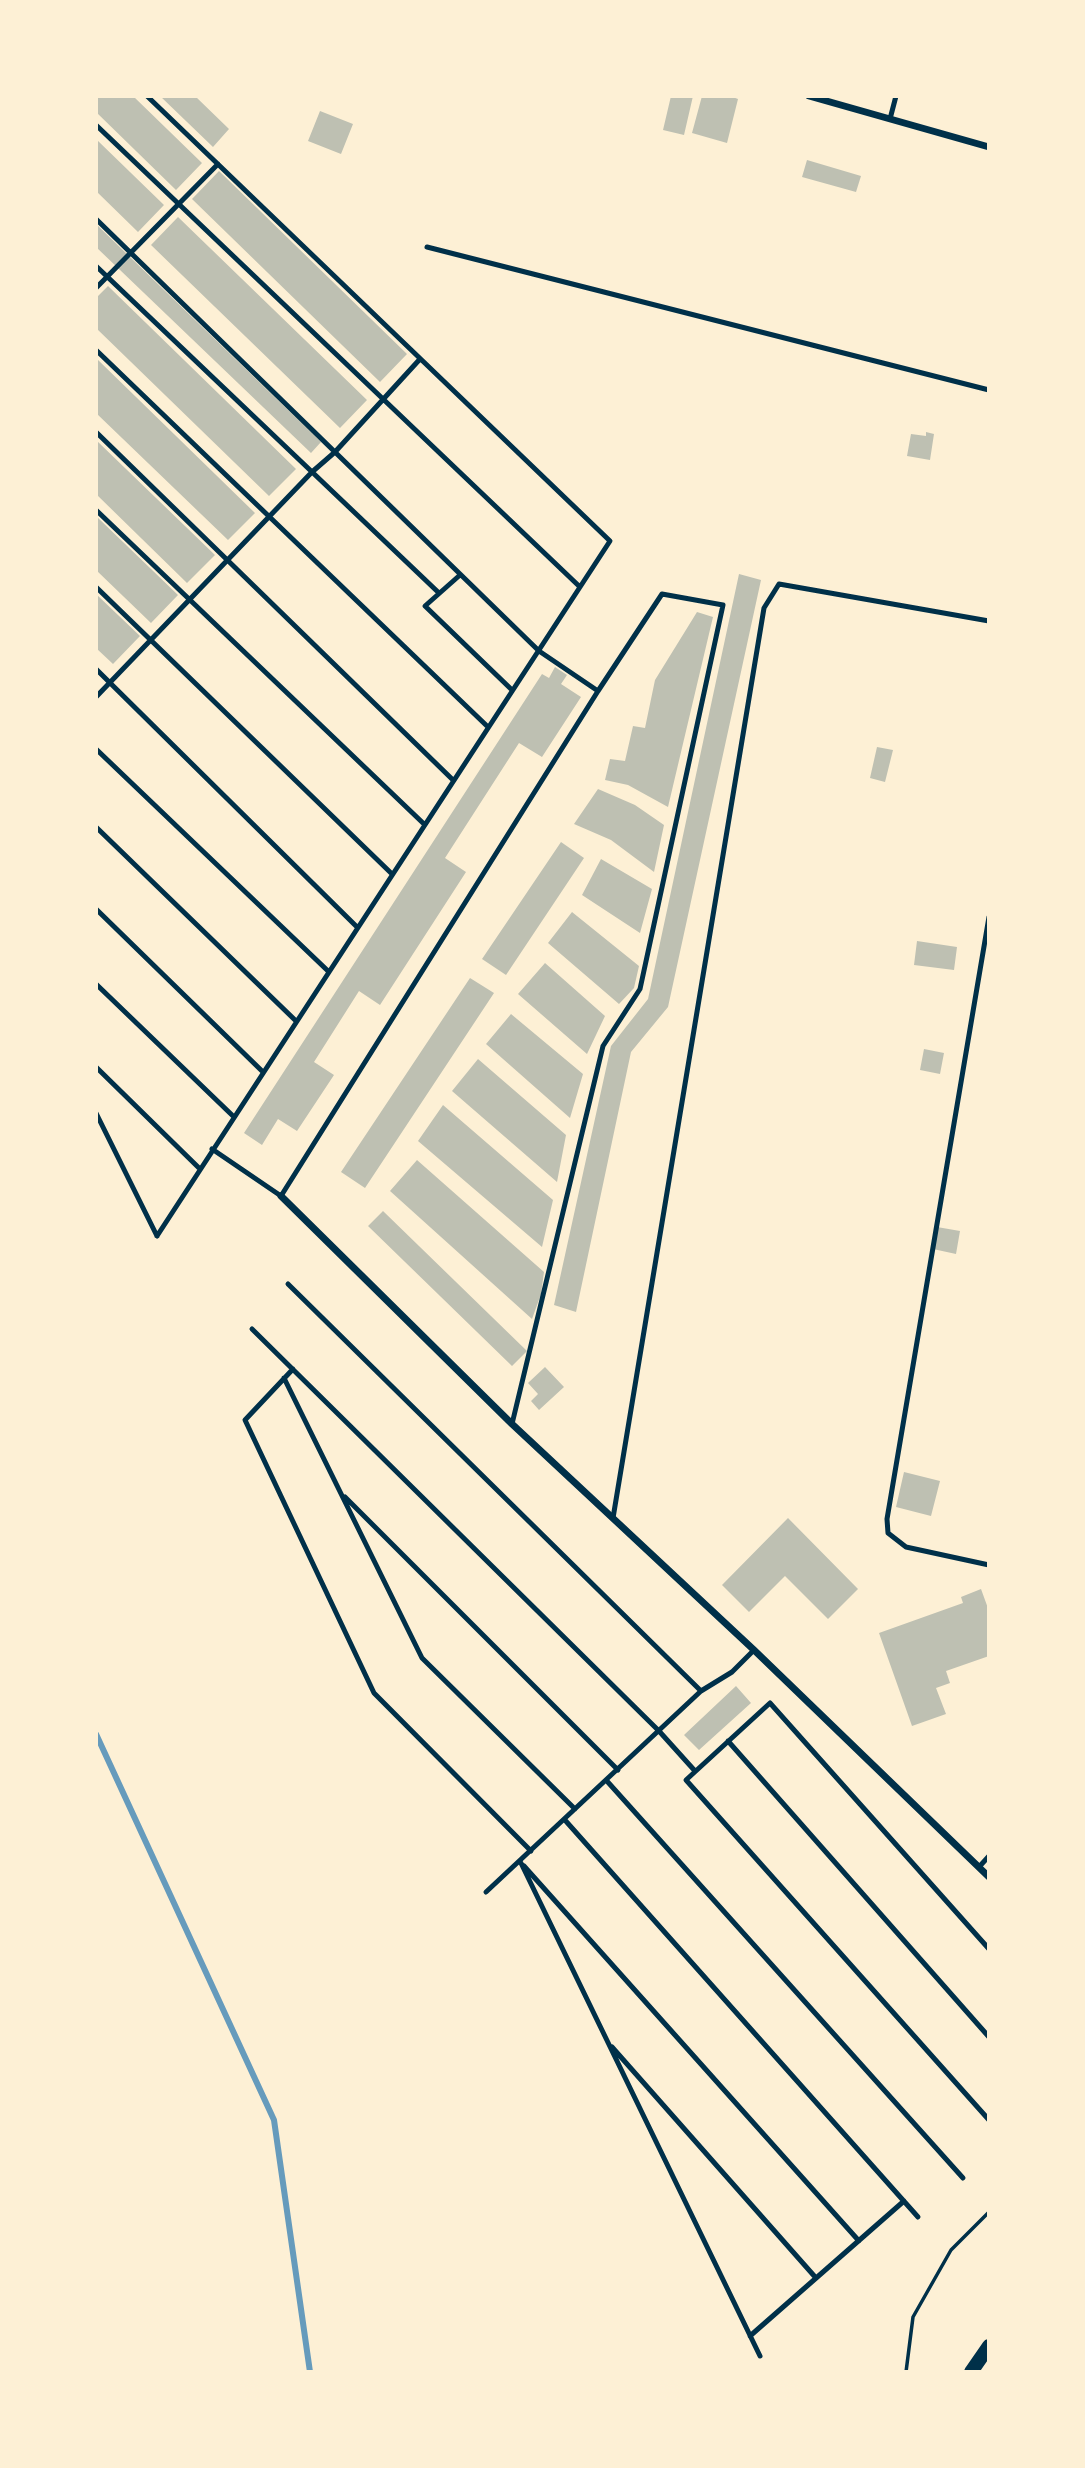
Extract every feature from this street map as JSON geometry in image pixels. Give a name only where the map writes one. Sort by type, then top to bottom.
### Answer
[{"type":"main road","points":[[975,2370],[989,2346]]},
{"type":"street","points":[[809,96],[989,147]]},
{"type":"street","points":[[281,1196],[512,1424],[754,1650],[989,1877]]},
{"type":"lane","points":[[96,1113],[157,1236],[610,541],[147,96]]},
{"type":"lane","points":[[890,119],[896,96]]},
{"type":"lane","points":[[96,125],[580,587]]},
{"type":"lane","points":[[96,288],[218,164]]},
{"type":"lane","points":[[96,219],[539,651],[598,691]]},
{"type":"lane","points":[[427,247],[989,390]]},
{"type":"lane","points":[[96,266],[439,593]]},
{"type":"lane","points":[[96,350],[488,727]]},
{"type":"lane","points":[[96,697],[312,472],[335,452],[420,359]]},
{"type":"lane","points":[[96,432],[453,780]]},
{"type":"lane","points":[[96,510],[424,824]]},
{"type":"lane","points":[[460,575],[425,606],[512,690]]},
{"type":"lane","points":[[613,1518],[764,608],[779,584],[989,621]]},
{"type":"lane","points":[[96,587],[392,874]]},
{"type":"lane","points":[[212,1149],[281,1196],[598,691],[662,594],[723,605],[640,989],[603,1046],[512,1424]]},
{"type":"lane","points":[[96,669],[358,927]]},
{"type":"lane","points":[[96,749],[328,971]]},
{"type":"lane","points":[[96,827],[296,1021]]},
{"type":"lane","points":[[96,909],[263,1072]]},
{"type":"lane","points":[[989,917],[887,1519],[888,1534],[906,1547],[989,1565]]},
{"type":"lane","points":[[96,984],[233,1116]]},
{"type":"lane","points":[[96,1067],[200,1169]]},
{"type":"lane","points":[[288,1284],[701,1691]]},
{"type":"lane","points":[[252,1329],[659,1731],[695,1771]]},
{"type":"lane","points":[[293,1369],[245,1420],[374,1693],[531,1851]]},
{"type":"lane","points":[[284,1378],[422,1658],[575,1809]]},
{"type":"lane","points":[[340,1492],[618,1770]]},
{"type":"lane","points":[[486,1892],[701,1691],[732,1672],[754,1650]]},
{"type":"lane","points":[[989,1949],[770,1703],[686,1780],[989,2119]]},
{"type":"lane","points":[[728,1741],[989,2037]]},
{"type":"lane","points":[[606,1780],[963,2178]]},
{"type":"lane","points":[[564,1819],[919,2217]]},
{"type":"lane","points":[[979,1867],[989,1856]]},
{"type":"lane","points":[[520,1861],[760,2356]]},
{"type":"lane","points":[[520,1861],[859,2241]]},
{"type":"lane","points":[[608,2041],[816,2278]]},
{"type":"lane","points":[[750,2336],[904,2201]]},
{"type":"path","points":[[906,2372],[913,2317],[951,2250],[989,2211]]},
{"type":"building","points":[[96,96],[133,96],[202,163],[176,190],[96,112]]},
{"type":"building","points":[[160,96],[195,96],[229,129],[213,147]]},
{"type":"building","points":[[671,96],[693,96],[684,135],[663,130]]},
{"type":"building","points":[[702,96],[730,96],[738,99],[727,143],[692,133]]},
{"type":"building","points":[[320,111],[353,124],[341,154],[308,141]]},
{"type":"building","points":[[96,139],[164,205],[138,232],[96,191]]},
{"type":"building","points":[[807,160],[861,176],[856,192],[802,177]]},
{"type":"building","points":[[219,171],[407,354],[380,382],[192,199]]},
{"type":"building","points":[[178,217],[367,400],[340,428],[151,245]]},
{"type":"building","points":[[96,224],[321,442],[311,453],[96,247]]},
{"type":"building","points":[[108,286],[296,469],[269,496],[96,328],[96,298]]},
{"type":"building","points":[[96,358],[255,513],[228,540],[96,413]]},
{"type":"building","points":[[926,432],[934,434],[930,460],[907,456],[911,434],[926,436]]},
{"type":"building","points":[[96,440],[215,555],[187,583],[96,494]]},
{"type":"building","points":[[96,516],[178,595],[151,623],[96,570]]},
{"type":"building","points":[[739,574],[761,580],[668,1007],[631,1052],[576,1312],[554,1305],[611,1046],[648,999]]},
{"type":"building","points":[[96,594],[140,636],[113,664],[96,648]]},
{"type":"building","points":[[697,612],[713,617],[668,807],[628,785],[605,780],[610,759],[625,761],[633,726],[645,728],[655,680]]},
{"type":"building","points":[[555,667],[567,675],[561,684],[581,697],[542,757],[519,743],[445,858],[466,872],[380,1005],[359,991],[314,1062],[334,1075],[297,1131],[278,1119],[262,1145],[244,1133],[542,674],[549,678]]},
{"type":"building","points":[[877,747],[893,750],[885,782],[870,778]]},
{"type":"building","points":[[598,789],[635,805],[664,825],[654,872],[611,840],[574,824]]},
{"type":"building","points":[[561,842],[584,858],[506,975],[482,959]]},
{"type":"building","points":[[601,859],[652,889],[640,933],[582,895]]},
{"type":"building","points":[[572,912],[639,966],[634,988],[619,1004],[548,943]]},
{"type":"building","points":[[917,941],[957,947],[954,970],[914,965]]},
{"type":"building","points":[[545,963],[605,1016],[587,1054],[518,994]]},
{"type":"building","points":[[470,978],[494,993],[365,1188],[341,1172]]},
{"type":"building","points":[[511,1014],[583,1074],[570,1118],[486,1044]]},
{"type":"building","points":[[924,1049],[944,1053],[940,1074],[920,1070]]},
{"type":"building","points":[[478,1059],[566,1135],[557,1182],[452,1091]]},
{"type":"building","points":[[443,1105],[553,1200],[542,1247],[418,1141]]},
{"type":"building","points":[[417,1160],[544,1272],[541,1294],[532,1319],[390,1191]]},
{"type":"building","points":[[383,1211],[527,1351],[512,1366],[368,1226]]},
{"type":"building","points":[[937,1227],[960,1231],[956,1254],[933,1249]]},
{"type":"building","points":[[545,1367],[564,1387],[539,1410],[531,1401],[538,1394],[528,1383]]},
{"type":"building","points":[[904,1472],[940,1481],[931,1516],[896,1507]]},
{"type":"building","points":[[788,1518],[858,1589],[828,1619],[785,1576],[749,1612],[722,1585]]},
{"type":"building","points":[[981,1589],[989,1611],[989,1656],[946,1671],[950,1683],[936,1688],[946,1714],[912,1726],[879,1633],[963,1603],[961,1597]]},
{"type":"building","points":[[736,1686],[751,1703],[699,1750],[684,1735]]},
{"type":"waterway","points":[[96,1734],[274,2120],[310,2372]]}]
